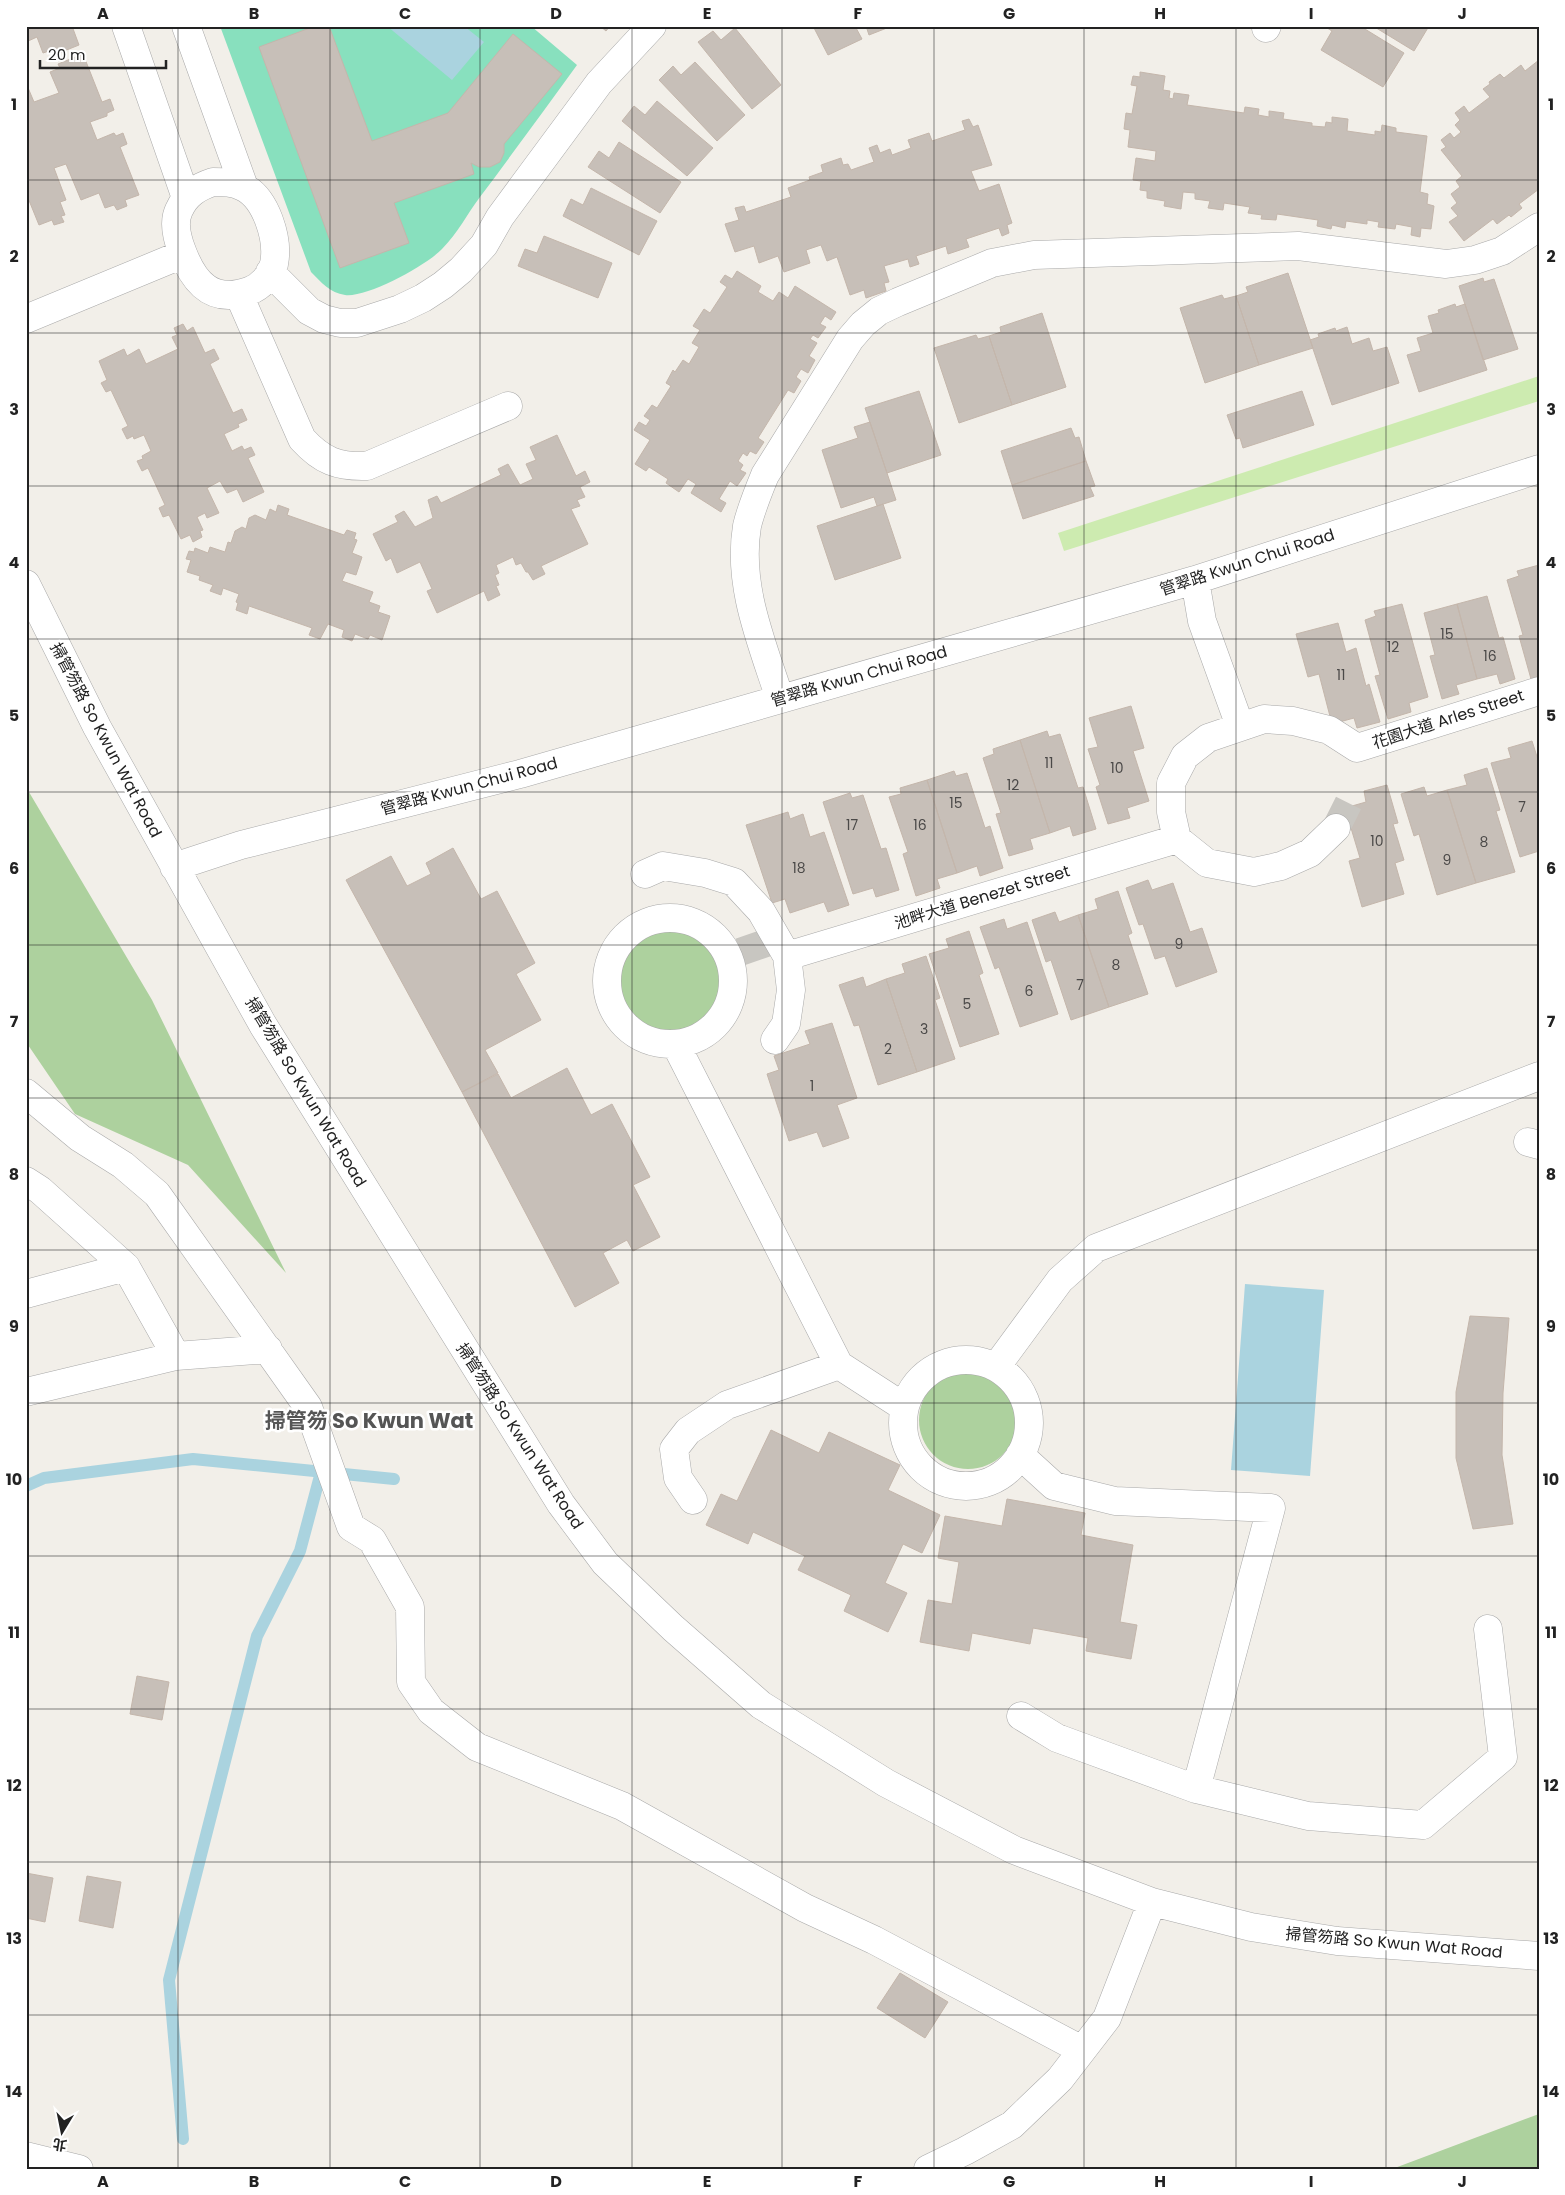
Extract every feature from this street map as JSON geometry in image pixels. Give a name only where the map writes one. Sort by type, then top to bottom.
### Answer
[{"type":"street","points":[[126,26],[186,198]]},
{"type":"street","points":[[186,26],[244,187]]},
{"type":"street","points":[[270,272],[309,311],[324,319],[340,323],[357,323],[400,308],[429,294],[461,270],[484,245],[500,217],[600,83],[652,26]]},
{"type":"street","points":[[213,182],[229,182],[244,187],[256,197],[264,210],[276,250],[274,266],[266,280],[253,290],[238,295],[223,295],[208,290],[196,280],[183,254],[176,227],[178,211],[186,198],[198,188],[213,182]]},
{"type":"street","points":[[780,699],[750,606],[745,579],[748,526],[755,500],[765,475],[850,339],[863,324],[879,311],[992,263],[1034,255],[1298,246],[1446,264],[1475,260],[1502,251],[1539,227]]},
{"type":"street","points":[[26,319],[183,254]]},
{"type":"street","points":[[238,295],[302,439],[315,453],[332,462],[349,467],[367,466],[508,406]]},
{"type":"street","name":"管翠路 Kwun Chui Road","points":[[174,868],[241,845],[520,774],[1195,580],[1539,469]]},
{"type":"street","points":[[1195,580],[1202,621],[1240,726],[1208,738],[1185,756],[1171,783],[1171,812],[1176,839],[1207,863],[1254,872],[1282,866],[1310,853],[1336,828]]},
{"type":"street","name":"掃管笏路 So Kwun Wat Road","points":[[26,584],[97,727],[263,1025],[560,1504],[605,1563],[674,1628],[760,1705],[886,1783],[1014,1850],[1152,1902],[1289,1935],[1337,1941],[1539,1956]]},
{"type":"street","name":"花園大道 Arles Street","points":[[1240,726],[1264,719],[1293,721],[1329,730],[1357,748],[1539,690]]},
{"type":"street","name":"池畔大道 Benezet Street","points":[[788,956],[1176,839]]},
{"type":"street","points":[[645,874],[663,866],[706,873],[734,882],[761,911],[788,956],[791,990],[786,1024],[775,1040]]},
{"type":"street","points":[[666,918],[688,920],[708,930],[734,954],[734,988],[728,1009],[716,1026],[697,1039],[676,1045],[656,1044],[638,1036],[622,1023],[612,1006],[607,987],[608,968],[615,949],[628,933],[645,923],[666,918]]},
{"type":"street","points":[[676,1045],[839,1365],[904,1407]]},
{"type":"street","points":[[996,1367],[1060,1280],[1096,1248],[1539,1076]]},
{"type":"street","points":[[26,1093],[80,1138],[124,1165],[157,1194],[308,1407],[344,1503],[351,1528],[372,1540],[410,1607],[411,1682],[431,1712],[477,1747],[622,1806],[805,1908],[874,1940],[1082,2050]]},
{"type":"street","points":[[31,1188],[126,1267],[176,1356]]},
{"type":"street","points":[[26,1294],[126,1267]]},
{"type":"street","points":[[26,1392],[176,1356],[268,1349]]},
{"type":"street","points":[[959,1360],[978,1361],[996,1367],[1012,1379],[1023,1396],[1029,1416],[1028,1436],[1020,1455],[1008,1470],[990,1481],[971,1485],[952,1484],[933,1476],[918,1463],[907,1446],[903,1427],[904,1407],[912,1390],[924,1375],[940,1365],[959,1360]]},
{"type":"street","points":[[693,1500],[678,1478],[674,1448],[688,1431],[727,1405],[839,1365]]},
{"type":"street","points":[[1020,1455],[1054,1486],[1115,1501],[1271,1508],[1196,1789]]},
{"type":"street","points":[[1020,1716],[1057,1738],[1196,1789],[1308,1816],[1423,1824],[1504,1757],[1488,1629]]},
{"type":"street","points":[[928,2169],[1012,2125],[1060,2079],[1107,2018],[1152,1902]]},
{"type":"street","points":[[26,2156],[79,2169]]},
{"type":"green space","points":[[220,26],[531,26],[577,65],[475,203],[453,237],[442,249],[424,263],[396,279],[355,295],[345,295],[330,289],[311,272]]},
{"type":"green space","points":[[1539,376],[1539,401],[1064,551],[1058,533]]},
{"type":"green space","points":[[26,787],[152,1000],[286,1273],[188,1165],[75,1114],[26,1042]]},
{"type":"green space","points":[[671,928],[691,932],[708,943],[719,960],[723,980],[719,1000],[708,1017],[691,1028],[671,1032],[651,1028],[634,1017],[623,1000],[619,980],[623,960],[634,943],[651,932]]},
{"type":"green space","points":[[968,1371],[987,1374],[1003,1385],[1014,1401],[1017,1420],[1014,1439],[1003,1455],[987,1466],[968,1469],[949,1466],[933,1455],[922,1439],[919,1420],[922,1401],[933,1385],[949,1374]]},
{"type":"green space","points":[[1539,2114],[1539,2169],[1392,2169]]},
{"type":"water","points":[[387,26],[464,26],[484,42],[452,80]]},
{"type":"water","points":[[1245,1284],[1324,1290],[1310,1476],[1231,1470]]},
{"type":"building","points":[[26,26],[72,26],[79,45],[54,55],[52,50],[43,53],[37,37],[26,42]]},
{"type":"building","points":[[315,26],[329,26],[372,141],[448,113],[513,34],[562,74],[504,144],[504,153],[500,162],[490,167],[479,167],[471,163],[474,174],[394,203],[409,243],[340,268],[259,47]]},
{"type":"building","points":[[600,26],[610,26],[606,31]]},
{"type":"building","points":[[813,26],[855,26],[862,39],[828,55]]},
{"type":"building","points":[[866,26],[892,26],[869,35]]},
{"type":"building","points":[[1324,26],[1360,26],[1404,53],[1383,87],[1321,50],[1332,31]]},
{"type":"building","points":[[1373,26],[1429,26],[1414,51]]},
{"type":"building","points":[[735,28],[781,85],[752,109],[698,42],[713,31],[721,40]]},
{"type":"building","points":[[83,54],[102,102],[110,99],[114,110],[107,113],[107,116],[90,122],[97,140],[114,133],[116,136],[123,133],[127,144],[120,147],[139,195],[125,200],[127,206],[117,210],[114,205],[105,208],[99,193],[81,200],[66,164],[54,168],[66,200],[60,202],[65,215],[61,216],[64,222],[54,225],[52,220],[39,225],[26,193],[26,83],[34,102],[59,93],[50,72],[60,68],[58,64]]},
{"type":"building","points":[[1539,60],[1539,189],[1519,204],[1522,208],[1511,217],[1509,215],[1497,224],[1493,219],[1464,241],[1449,222],[1458,216],[1451,208],[1457,203],[1451,194],[1460,187],[1456,181],[1462,176],[1441,150],[1446,147],[1441,140],[1450,133],[1454,138],[1461,132],[1455,125],[1460,120],[1455,113],[1464,106],[1469,113],[1490,97],[1483,89],[1490,84],[1489,82],[1500,74],[1504,78],[1521,65],[1525,71]]},
{"type":"building","points":[[695,62],[745,115],[717,141],[659,80],[673,66],[681,75]]},
{"type":"building","points":[[1140,72],[1165,76],[1163,90],[1170,91],[1169,98],[1173,99],[1174,93],[1189,95],[1187,105],[1244,113],[1245,107],[1259,109],[1258,115],[1269,117],[1269,111],[1284,113],[1283,119],[1312,123],[1312,126],[1325,127],[1326,122],[1332,123],[1332,117],[1348,119],[1347,131],[1375,135],[1375,131],[1381,132],[1382,125],[1396,128],[1396,132],[1427,136],[1420,192],[1428,194],[1427,204],[1434,206],[1431,229],[1421,228],[1420,237],[1411,235],[1412,227],[1396,224],[1395,229],[1378,227],[1379,222],[1367,220],[1367,224],[1346,221],[1345,228],[1332,225],[1331,229],[1317,226],[1318,220],[1277,214],[1276,220],[1261,219],[1262,215],[1248,213],[1250,207],[1224,203],[1223,210],[1208,208],[1210,201],[1195,199],[1195,193],[1183,192],[1181,209],[1164,206],[1165,201],[1147,198],[1147,191],[1140,190],[1141,181],[1133,180],[1136,158],[1155,161],[1156,151],[1128,147],[1130,130],[1124,129],[1126,113],[1132,114],[1137,86],[1131,85],[1133,76],[1140,77]]},
{"type":"building","points":[[657,101],[713,148],[687,176],[622,121],[634,106],[645,115]]},
{"type":"building","points":[[969,119],[973,127],[978,125],[992,165],[971,171],[979,191],[999,184],[1012,223],[1007,225],[1009,233],[1002,236],[999,228],[966,239],[969,247],[948,254],[946,246],[916,256],[919,264],[910,267],[908,259],[884,266],[889,282],[884,283],[886,291],[866,298],[864,290],[850,295],[837,257],[827,261],[821,245],[806,250],[810,263],[784,272],[778,256],[759,263],[754,246],[735,252],[725,224],[739,220],[735,208],[744,206],[746,212],[791,197],[788,188],[810,180],[809,177],[823,172],[821,165],[841,158],[843,165],[848,164],[851,170],[874,162],[869,148],[877,145],[880,153],[890,149],[892,155],[911,148],[908,140],[929,133],[932,141],[965,130],[962,121]]},
{"type":"building","points":[[619,142],[681,182],[660,213],[588,167],[599,151],[609,158]]},
{"type":"building","points":[[591,188],[657,221],[639,255],[563,216],[571,199],[583,205]]},
{"type":"building","points":[[544,236],[612,263],[598,298],[518,266],[525,249],[537,253]]},
{"type":"building","points":[[737,271],[761,286],[758,292],[773,301],[779,292],[788,298],[795,286],[836,312],[831,320],[825,316],[820,324],[826,327],[818,338],[813,335],[810,339],[817,343],[809,356],[815,360],[808,373],[801,369],[796,377],[801,381],[794,393],[788,390],[758,438],[764,442],[756,454],[750,451],[747,456],[743,453],[738,461],[743,465],[740,470],[746,473],[737,486],[730,481],[719,499],[726,503],[721,512],[691,493],[696,484],[688,479],[679,492],[666,483],[668,479],[649,467],[646,471],[635,464],[650,440],[634,430],[639,422],[646,426],[650,420],[644,416],[652,405],[657,408],[671,386],[666,383],[673,370],[675,372],[683,360],[689,364],[699,347],[692,343],[700,330],[693,326],[704,309],[710,313],[727,287],[720,282],[725,275],[732,279]]},
{"type":"building","points":[[1288,273],[1313,348],[1259,365],[1236,296],[1248,292],[1246,287]]},
{"type":"building","points":[[1483,278],[1484,282],[1494,279],[1518,349],[1483,360],[1459,286]]},
{"type":"building","points":[[1222,295],[1224,299],[1236,296],[1259,365],[1205,383],[1180,308]]},
{"type":"building","points":[[1455,304],[1456,307],[1465,304],[1487,370],[1419,392],[1407,355],[1421,351],[1417,338],[1433,333],[1428,316],[1439,313],[1438,310]]},
{"type":"building","points":[[1042,313],[1066,387],[1012,405],[989,336],[1001,332],[1000,327]]},
{"type":"building","points":[[183,324],[187,331],[193,327],[205,353],[214,349],[219,359],[210,364],[233,413],[242,409],[247,420],[238,424],[239,427],[224,434],[232,451],[242,446],[244,450],[251,447],[255,455],[248,458],[264,492],[243,502],[237,489],[227,493],[220,481],[207,488],[219,513],[207,518],[205,513],[197,517],[203,530],[200,531],[202,537],[193,542],[190,535],[181,539],[169,515],[163,517],[159,508],[165,505],[148,468],[142,471],[137,461],[143,459],[142,456],[151,451],[144,435],[134,439],[133,436],[127,439],[122,429],[128,426],[111,390],[106,392],[101,383],[107,380],[99,361],[124,349],[127,356],[139,349],[146,364],[178,349],[172,337],[177,335],[174,328]]},
{"type":"building","points":[[1347,327],[1352,344],[1369,338],[1373,351],[1387,347],[1399,383],[1332,405],[1310,340],[1319,337],[1318,334],[1335,328],[1336,331]]},
{"type":"building","points":[[976,335],[978,339],[989,336],[1012,405],[959,423],[934,348]]},
{"type":"building","points":[[919,391],[941,455],[887,473],[865,408]]},
{"type":"building","points":[[1302,391],[1314,425],[1243,448],[1240,438],[1236,439],[1227,415]]},
{"type":"building","points":[[870,422],[896,500],[877,506],[874,497],[841,508],[822,450],[858,438],[854,427]]},
{"type":"building","points":[[1071,428],[1075,438],[1079,437],[1086,461],[1012,485],[1001,451]]},
{"type":"building","points":[[557,435],[576,476],[585,471],[590,482],[580,487],[585,497],[577,500],[580,506],[571,509],[588,544],[541,566],[545,574],[533,580],[521,563],[516,565],[513,557],[496,565],[499,573],[495,575],[499,585],[496,586],[500,595],[488,601],[484,591],[437,613],[427,591],[432,589],[420,562],[397,573],[391,558],[386,561],[373,534],[398,522],[395,516],[404,511],[415,527],[433,518],[428,500],[437,496],[441,503],[501,475],[498,469],[508,464],[520,485],[533,479],[526,464],[536,460],[530,447]]},
{"type":"building","points":[[1086,461],[1095,486],[1090,487],[1094,496],[1023,519],[1012,485]]},
{"type":"building","points":[[883,504],[901,558],[835,580],[817,526]]},
{"type":"building","points":[[278,505],[289,509],[287,515],[344,535],[347,530],[356,533],[354,539],[357,540],[352,553],[362,557],[356,575],[346,572],[342,581],[373,592],[369,602],[380,606],[378,612],[390,616],[382,640],[370,635],[368,639],[355,634],[352,641],[342,637],[344,630],[328,624],[320,639],[309,635],[312,628],[249,606],[247,614],[236,610],[239,594],[223,588],[221,595],[210,591],[213,585],[199,580],[200,576],[187,572],[191,560],[186,559],[189,551],[194,552],[195,548],[208,553],[210,547],[225,552],[228,542],[231,543],[235,531],[242,527],[246,529],[249,518],[255,515],[266,520],[270,509],[276,512]]},
{"type":"building","points":[[1539,565],[1539,676],[1531,679],[1519,636],[1523,635],[1507,580],[1519,576],[1517,571]]},
{"type":"building","points":[[1487,596],[1499,638],[1503,637],[1515,679],[1500,684],[1497,674],[1477,679],[1457,604]]},
{"type":"building","points":[[1402,604],[1428,697],[1409,703],[1411,712],[1388,719],[1375,676],[1380,675],[1365,620],[1376,616],[1374,611]]},
{"type":"building","points":[[1457,604],[1477,679],[1456,685],[1459,694],[1442,699],[1430,656],[1435,655],[1424,613]]},
{"type":"building","points":[[1338,623],[1346,652],[1356,648],[1366,686],[1369,684],[1380,722],[1357,728],[1354,718],[1332,724],[1319,674],[1308,677],[1296,634]]},
{"type":"building","points":[[1131,706],[1144,748],[1133,751],[1149,801],[1127,808],[1130,818],[1108,824],[1096,787],[1100,785],[1088,749],[1098,747],[1089,718]]},
{"type":"building","points":[[1047,731],[1049,737],[1060,734],[1078,788],[1083,787],[1096,829],[1073,836],[1070,826],[1050,833],[1020,740]]},
{"type":"building","points":[[1020,740],[1050,833],[1030,839],[1033,849],[1009,856],[996,814],[1001,813],[983,758],[994,754],[993,749]]},
{"type":"building","points":[[1532,741],[1539,763],[1539,851],[1520,857],[1491,763],[1511,758],[1508,748]]},
{"type":"building","points":[[1487,768],[1500,810],[1496,811],[1515,872],[1476,883],[1447,790],[1467,785],[1464,775]]},
{"type":"building","points":[[954,771],[956,776],[967,773],[985,828],[990,826],[1003,868],[980,876],[977,866],[957,873],[927,780]]},
{"type":"building","points":[[927,780],[957,873],[937,879],[940,888],[916,896],[903,854],[908,852],[889,797],[901,794],[900,788]]},
{"type":"building","points":[[1387,785],[1398,823],[1393,824],[1404,860],[1395,863],[1404,894],[1362,907],[1349,861],[1360,858],[1345,808],[1366,802],[1364,791]]},
{"type":"building","points":[[1424,787],[1427,796],[1447,790],[1476,883],[1437,895],[1419,834],[1414,836],[1401,794]]},
{"type":"building","points":[[850,793],[852,798],[863,795],[881,849],[886,848],[899,890],[876,897],[873,888],[853,894],[823,802]]},
{"type":"building","points":[[788,812],[790,819],[803,814],[810,837],[824,832],[849,905],[828,912],[824,902],[790,913],[785,899],[772,903],[746,825]]},
{"type":"building","points":[[453,848],[481,899],[497,891],[535,963],[516,974],[541,1020],[485,1050],[498,1073],[462,1092],[346,880],[391,856],[407,886],[431,874],[426,863]]},
{"type":"building","points":[[1148,880],[1152,890],[1173,883],[1190,932],[1202,928],[1217,972],[1176,987],[1165,956],[1155,959],[1143,924],[1139,925],[1126,888]]},
{"type":"building","points":[[1118,891],[1132,933],[1128,935],[1148,994],[1109,1007],[1078,915],[1098,909],[1095,899]]},
{"type":"building","points":[[1055,912],[1059,922],[1078,915],[1109,1007],[1071,1020],[1051,960],[1046,962],[1032,920]]},
{"type":"building","points":[[1004,919],[1007,929],[1027,922],[1058,1014],[1020,1027],[999,967],[995,969],[980,927]]},
{"type":"building","points":[[969,931],[983,973],[979,975],[999,1034],[960,1047],[929,954],[949,948],[946,939]]},
{"type":"building","points":[[926,956],[940,998],[935,1000],[955,1059],[917,1072],[886,979],[905,973],[902,964]]},
{"type":"building","points":[[863,977],[866,987],[886,979],[917,1072],[878,1085],[859,1025],[854,1026],[839,985]]},
{"type":"building","points":[[832,1023],[857,1098],[837,1105],[849,1138],[823,1147],[817,1132],[789,1141],[767,1074],[779,1070],[774,1056],[810,1044],[805,1031]]},
{"type":"building","points":[[567,1068],[591,1115],[612,1104],[650,1177],[633,1185],[660,1237],[633,1251],[627,1240],[603,1253],[619,1283],[575,1307],[462,1092],[498,1074],[511,1098]]},
{"type":"building","points":[[1470,1316],[1509,1318],[1503,1393],[1502,1455],[1513,1524],[1473,1529],[1456,1458],[1456,1392]]},
{"type":"building","points":[[771,1430],[819,1453],[829,1432],[900,1465],[888,1490],[940,1515],[922,1553],[903,1544],[885,1583],[907,1593],[888,1632],[844,1611],[851,1595],[798,1570],[805,1556],[753,1532],[748,1544],[706,1525],[721,1494],[737,1501]]},
{"type":"building","points":[[1007,1499],[1085,1513],[1081,1535],[1133,1545],[1120,1622],[1137,1625],[1131,1659],[1086,1651],[1088,1638],[1033,1628],[1030,1644],[972,1633],[969,1651],[920,1642],[928,1600],[952,1604],[959,1562],[938,1558],[945,1516],[1002,1526]]},
{"type":"building","points":[[137,1676],[169,1682],[162,1720],[130,1714]]},
{"type":"building","points":[[26,1873],[53,1878],[45,1922],[26,1918]]},
{"type":"building","points":[[87,1876],[121,1882],[113,1928],[79,1921]]},
{"type":"building","points":[[900,1973],[948,2002],[925,2038],[877,2008]]},
{"type":"waterway","points":[[26,1486],[44,1478],[193,1459],[394,1479]]},
{"type":"waterway","points":[[183,2139],[169,1980],[257,1636],[300,1551],[321,1472]]},
{"type":"tunnel","points":[[1336,828],[1349,802]]},
{"type":"tunnel","points":[[740,952],[766,943]]},
{"type":"district","name":"掃管笏 So Kwun Wat","points":[[369,1420]]}]
